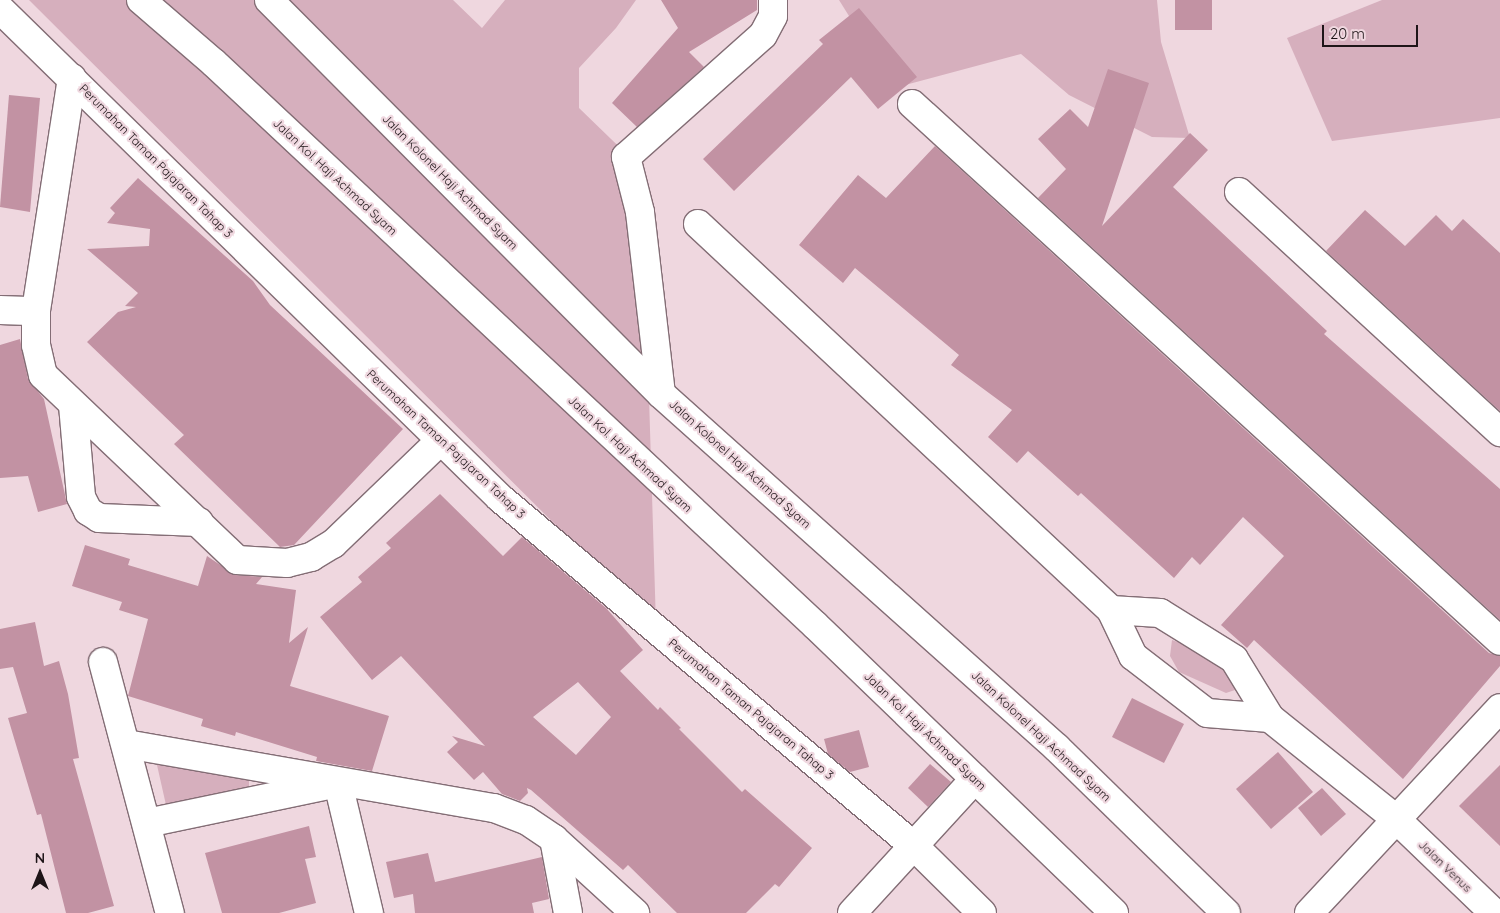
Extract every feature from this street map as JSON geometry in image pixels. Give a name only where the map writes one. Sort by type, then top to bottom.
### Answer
[{"type":"street","name":"Jalan Kol. Haji Achmad Syam","points":[[141,0],[214,63],[595,423],[815,625],[1114,913]]},
{"type":"street","name":"Jalan Kolonel Haji Achmad Syam","points":[[269,0],[661,394],[1057,748],[1226,913]]},
{"type":"street","points":[[661,394],[640,212],[626,157],[763,35],[773,16],[773,0]]},
{"type":"street","name":"Perumahan Taman Pajajaran Tahap 3","points":[[0,8],[500,498],[915,847],[982,913]]},
{"type":"street","points":[[72,78],[36,311],[36,345],[43,375],[73,405],[199,522],[237,560],[287,563],[311,557],[333,544],[440,441]]},
{"type":"street","points":[[912,104],[1500,641]]},
{"type":"street","points":[[1239,192],[1500,432]]},
{"type":"street","points":[[698,224],[1111,610],[1133,656],[1207,713],[1270,718]]},
{"type":"street","points":[[0,310],[36,311]]},
{"type":"street","points":[[73,405],[81,498],[88,511],[99,518],[199,522]]},
{"type":"street","points":[[1111,610],[1160,613],[1234,659],[1270,718]]},
{"type":"street","points":[[103,662],[170,913]]},
{"type":"street","points":[[1309,913],[1500,708]]},
{"type":"street","name":"Jalan Venus","points":[[1270,718],[1396,818],[1494,913]]},
{"type":"street","points":[[126,744],[338,783],[494,808],[526,820],[554,839],[635,913]]},
{"type":"street","points":[[852,913],[915,847],[975,779]]},
{"type":"street","points":[[147,823],[338,783]]},
{"type":"street","points":[[338,783],[369,913]]},
{"type":"street","points":[[554,839],[568,913]]},
{"type":"shaded area","points":[[29,0],[453,0],[482,28],[505,0],[636,0],[616,28],[579,68],[579,108],[642,169],[656,625]]},
{"type":"shaded area","points":[[839,0],[1157,0],[1161,42],[1190,138],[1152,137],[1069,95],[1021,54],[894,88]]},
{"type":"shaded area","points":[[1382,0],[1500,0],[1500,118],[1332,141],[1287,38]]},
{"type":"shaded area","points":[[1172,640],[1211,654],[1241,688],[1226,693],[1179,672],[1170,656]]},
{"type":"shaded area","points":[[165,754],[239,775],[249,781],[249,786],[236,792],[166,805],[157,765]]},
{"type":"building","points":[[661,0],[757,0],[757,10],[689,52],[704,67],[637,127],[612,103],[678,28]]},
{"type":"building","points":[[1175,0],[1212,0],[1212,30],[1175,30]]},
{"type":"building","points":[[859,8],[917,77],[878,109],[851,77],[734,191],[703,159],[823,44],[819,40]]},
{"type":"building","points":[[1108,69],[1149,83],[1102,226],[1190,133],[1208,150],[1173,187],[1327,331],[1324,334],[1500,489],[1500,620],[1038,198],[1066,169],[1038,139],[1070,109],[1088,127]]},
{"type":"building","points":[[9,95],[40,98],[30,212],[0,207]]},
{"type":"building","points":[[935,146],[1489,653],[1500,656],[1500,666],[1403,779],[1254,640],[1247,648],[1221,625],[1284,556],[1243,517],[1200,565],[1192,557],[1174,578],[1081,493],[1078,496],[1028,451],[1017,463],[988,437],[1012,410],[951,365],[959,355],[855,268],[843,283],[799,245],[858,175],[886,198]]},
{"type":"building","points":[[138,178],[253,281],[270,305],[403,429],[294,545],[280,547],[174,444],[184,435],[87,342],[118,312],[136,307],[125,306],[138,293],[87,249],[149,246],[150,229],[107,223],[115,213],[110,208]]},
{"type":"building","points":[[1365,210],[1405,246],[1436,215],[1452,231],[1463,219],[1500,253],[1500,411],[1326,251]]},
{"type":"building","points":[[20,339],[28,379],[44,399],[67,504],[38,512],[28,476],[0,478],[0,345]]},
{"type":"building","points":[[440,494],[503,556],[522,537],[606,608],[643,650],[620,671],[658,710],[660,707],[681,728],[679,729],[742,792],[745,789],[812,848],[779,887],[775,884],[746,913],[677,913],[628,865],[623,870],[531,790],[527,788],[528,793],[520,801],[502,794],[483,772],[474,780],[447,752],[458,742],[452,736],[485,746],[401,656],[372,680],[320,617],[362,582],[358,577],[391,548],[386,543]],"holes":[[[578,682],[611,717],[576,755],[533,717]]]},
{"type":"building","points":[[85,545],[130,559],[128,565],[198,586],[207,556],[235,575],[262,577],[256,584],[296,590],[289,643],[308,627],[290,686],[389,716],[372,771],[316,761],[317,757],[236,732],[235,736],[201,726],[203,719],[128,696],[148,619],[119,610],[122,602],[72,586]]},
{"type":"building","points":[[35,622],[44,666],[59,661],[68,694],[79,758],[73,759],[114,906],[88,913],[66,913],[41,814],[37,815],[8,718],[27,713],[13,667],[0,669],[0,629]]},
{"type":"building","points":[[1132,698],[1184,724],[1164,763],[1112,737]]},
{"type":"building","points":[[859,730],[869,767],[850,772],[828,754],[824,739]]},
{"type":"building","points":[[1278,752],[1313,792],[1271,829],[1236,789]]},
{"type":"building","points":[[930,764],[951,782],[928,807],[908,788]]},
{"type":"building","points":[[1500,765],[1500,846],[1459,806]]},
{"type":"building","points":[[1322,788],[1346,814],[1321,836],[1298,808]]},
{"type":"building","points":[[309,826],[316,857],[305,859],[316,903],[279,913],[222,913],[205,853]]},
{"type":"building","points":[[428,853],[435,882],[542,857],[549,899],[532,903],[534,913],[415,913],[413,894],[394,898],[386,862]]}]
